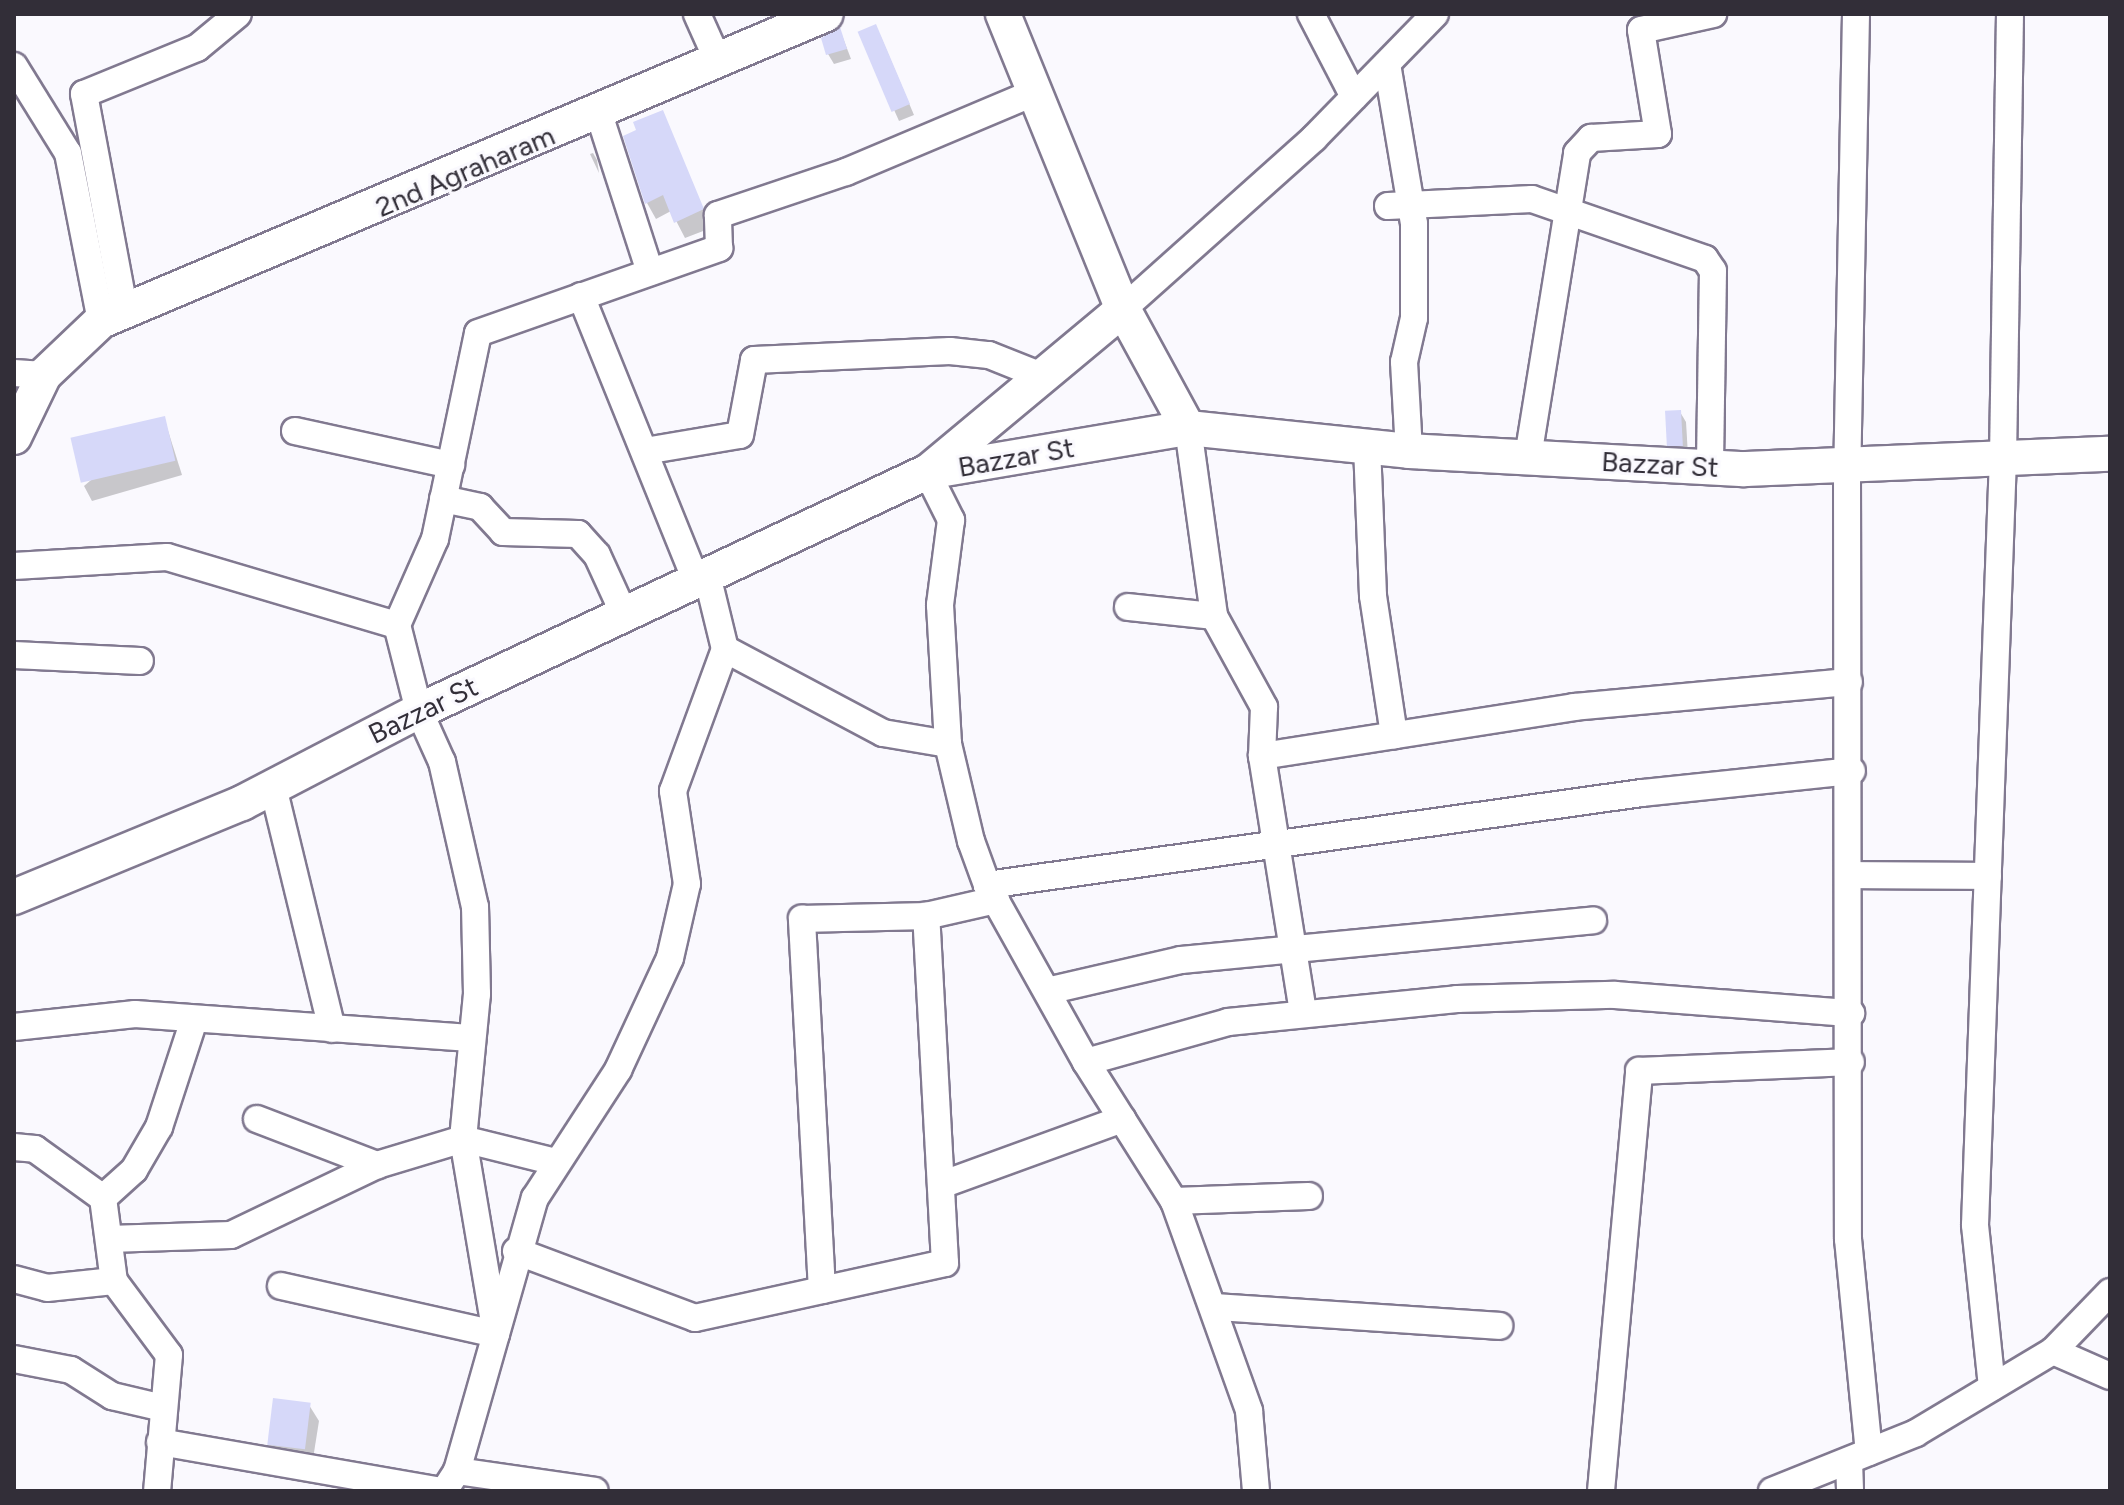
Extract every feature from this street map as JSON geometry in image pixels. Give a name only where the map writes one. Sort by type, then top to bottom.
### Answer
[{"type":"main road","name":"2nd Agraharam","points":[[113,317],[599,114],[826,14]]},
{"type":"main road","points":[[1003,14],[1123,309],[1188,428]]},
{"type":"main road","points":[[927,472],[1123,309]]},
{"type":"main road","points":[[14,437],[29,374],[113,317]]},
{"type":"main road","name":"Bazzar St","points":[[14,897],[273,787],[419,711],[927,472],[1188,428],[1409,451],[1710,467],[1847,467],[2110,454]]},
{"type":"street","points":[[113,317],[112,273],[84,94],[197,48],[238,14]]},
{"type":"street","points":[[697,14],[718,61]]},
{"type":"street","points":[[1311,14],[1354,97]]},
{"type":"street","points":[[1123,309],[1354,97],[1435,14]]},
{"type":"street","points":[[1528,457],[1577,153],[1591,138],[1658,134],[1641,30],[1713,14]]},
{"type":"street","points":[[1850,1491],[1859,1456],[1848,1239],[1852,771],[1847,467],[1856,14]]},
{"type":"street","points":[[1992,1387],[1975,1225],[2003,459],[2010,14]]},
{"type":"street","points":[[1387,64],[1414,318],[1404,362],[1409,451]]},
{"type":"street","points":[[14,66],[68,153],[113,317]]},
{"type":"street","points":[[496,1334],[463,1139],[475,907],[442,762],[419,711],[397,625],[443,499],[478,333],[719,248],[718,215],[846,172],[1035,92]]},
{"type":"street","points":[[599,114],[650,272]]},
{"type":"street","points":[[1400,205],[1532,199],[1568,216],[1705,259],[1713,271],[1710,467]]},
{"type":"street","points":[[448,1484],[496,1334],[516,1251],[556,1162],[618,1070],[670,958],[687,884],[673,791],[725,649],[701,577],[581,296]]},
{"type":"street","points":[[645,451],[740,435],[754,360],[950,351],[989,355],[1044,377]]},
{"type":"street","points":[[1188,428],[1214,616],[1264,707],[1262,756],[1279,843],[1303,1011]]},
{"type":"street","points":[[295,431],[451,465]]},
{"type":"street","points":[[1367,446],[1373,596],[1394,735]]},
{"type":"street","points":[[927,472],[951,520],[940,605],[948,744],[991,893],[1086,1062],[1174,1201],[1216,1307],[1249,1411],[1256,1491]]},
{"type":"street","points":[[443,499],[480,507],[503,532],[578,534],[597,555],[624,614]]},
{"type":"street","points":[[14,566],[167,557],[397,625]]},
{"type":"street","points":[[1128,607],[1214,616]]},
{"type":"street","points":[[725,649],[883,733],[948,744]]},
{"type":"street","points":[[14,655],[140,661]]},
{"type":"street","points":[[1262,756],[1683,694],[1849,682]]},
{"type":"street","points":[[822,1290],[802,919],[926,916],[991,893],[1279,843],[1852,771]]},
{"type":"street","points":[[273,787],[332,1029]]},
{"type":"street","points":[[1850,875],[1988,876]]},
{"type":"street","points":[[516,1251],[695,1318],[945,1263],[926,916]]},
{"type":"street","points":[[1047,991],[1181,960],[1593,920]]},
{"type":"street","points":[[1086,1062],[1228,1022],[1303,1011],[1615,995],[1851,1013]]},
{"type":"street","points":[[14,1027],[135,1014],[470,1038]]},
{"type":"street","points":[[103,1198],[134,1170],[159,1127],[194,1020]]},
{"type":"street","points":[[1601,1491],[1639,1071],[1851,1062]]},
{"type":"street","points":[[257,1119],[377,1165]]},
{"type":"street","points":[[941,1185],[1122,1119]]},
{"type":"street","points":[[109,1239],[231,1235],[377,1165],[463,1139],[556,1162]]},
{"type":"street","points":[[14,1147],[35,1149],[103,1198],[114,1281],[169,1355],[157,1491]]},
{"type":"street","points":[[1174,1201],[1309,1196]]},
{"type":"street","points":[[14,1279],[47,1288],[114,1281]]},
{"type":"street","points":[[281,1286],[496,1334]]},
{"type":"street","points":[[1772,1491],[1859,1456],[1992,1387],[2053,1351],[2110,1292]]},
{"type":"street","points":[[1216,1307],[1499,1326]]},
{"type":"street","points":[[2053,1351],[2110,1376]]},
{"type":"street","points":[[14,1359],[71,1370],[112,1396],[163,1408]]},
{"type":"street","points":[[160,1442],[448,1484],[595,1491]]},
{"type":"building","points":[[876,24],[910,104],[892,112],[858,32]]},
{"type":"building","points":[[840,27],[847,49],[826,55],[821,38]]},
{"type":"building","points":[[663,110],[704,209],[674,223],[663,195],[645,204],[623,136],[636,130],[633,122]]},
{"type":"building","points":[[1681,410],[1683,446],[1667,447],[1665,411]]},
{"type":"building","points":[[165,416],[175,461],[81,483],[70,438]]},
{"type":"building","points":[[273,1398],[311,1403],[305,1449],[267,1445]]}]
